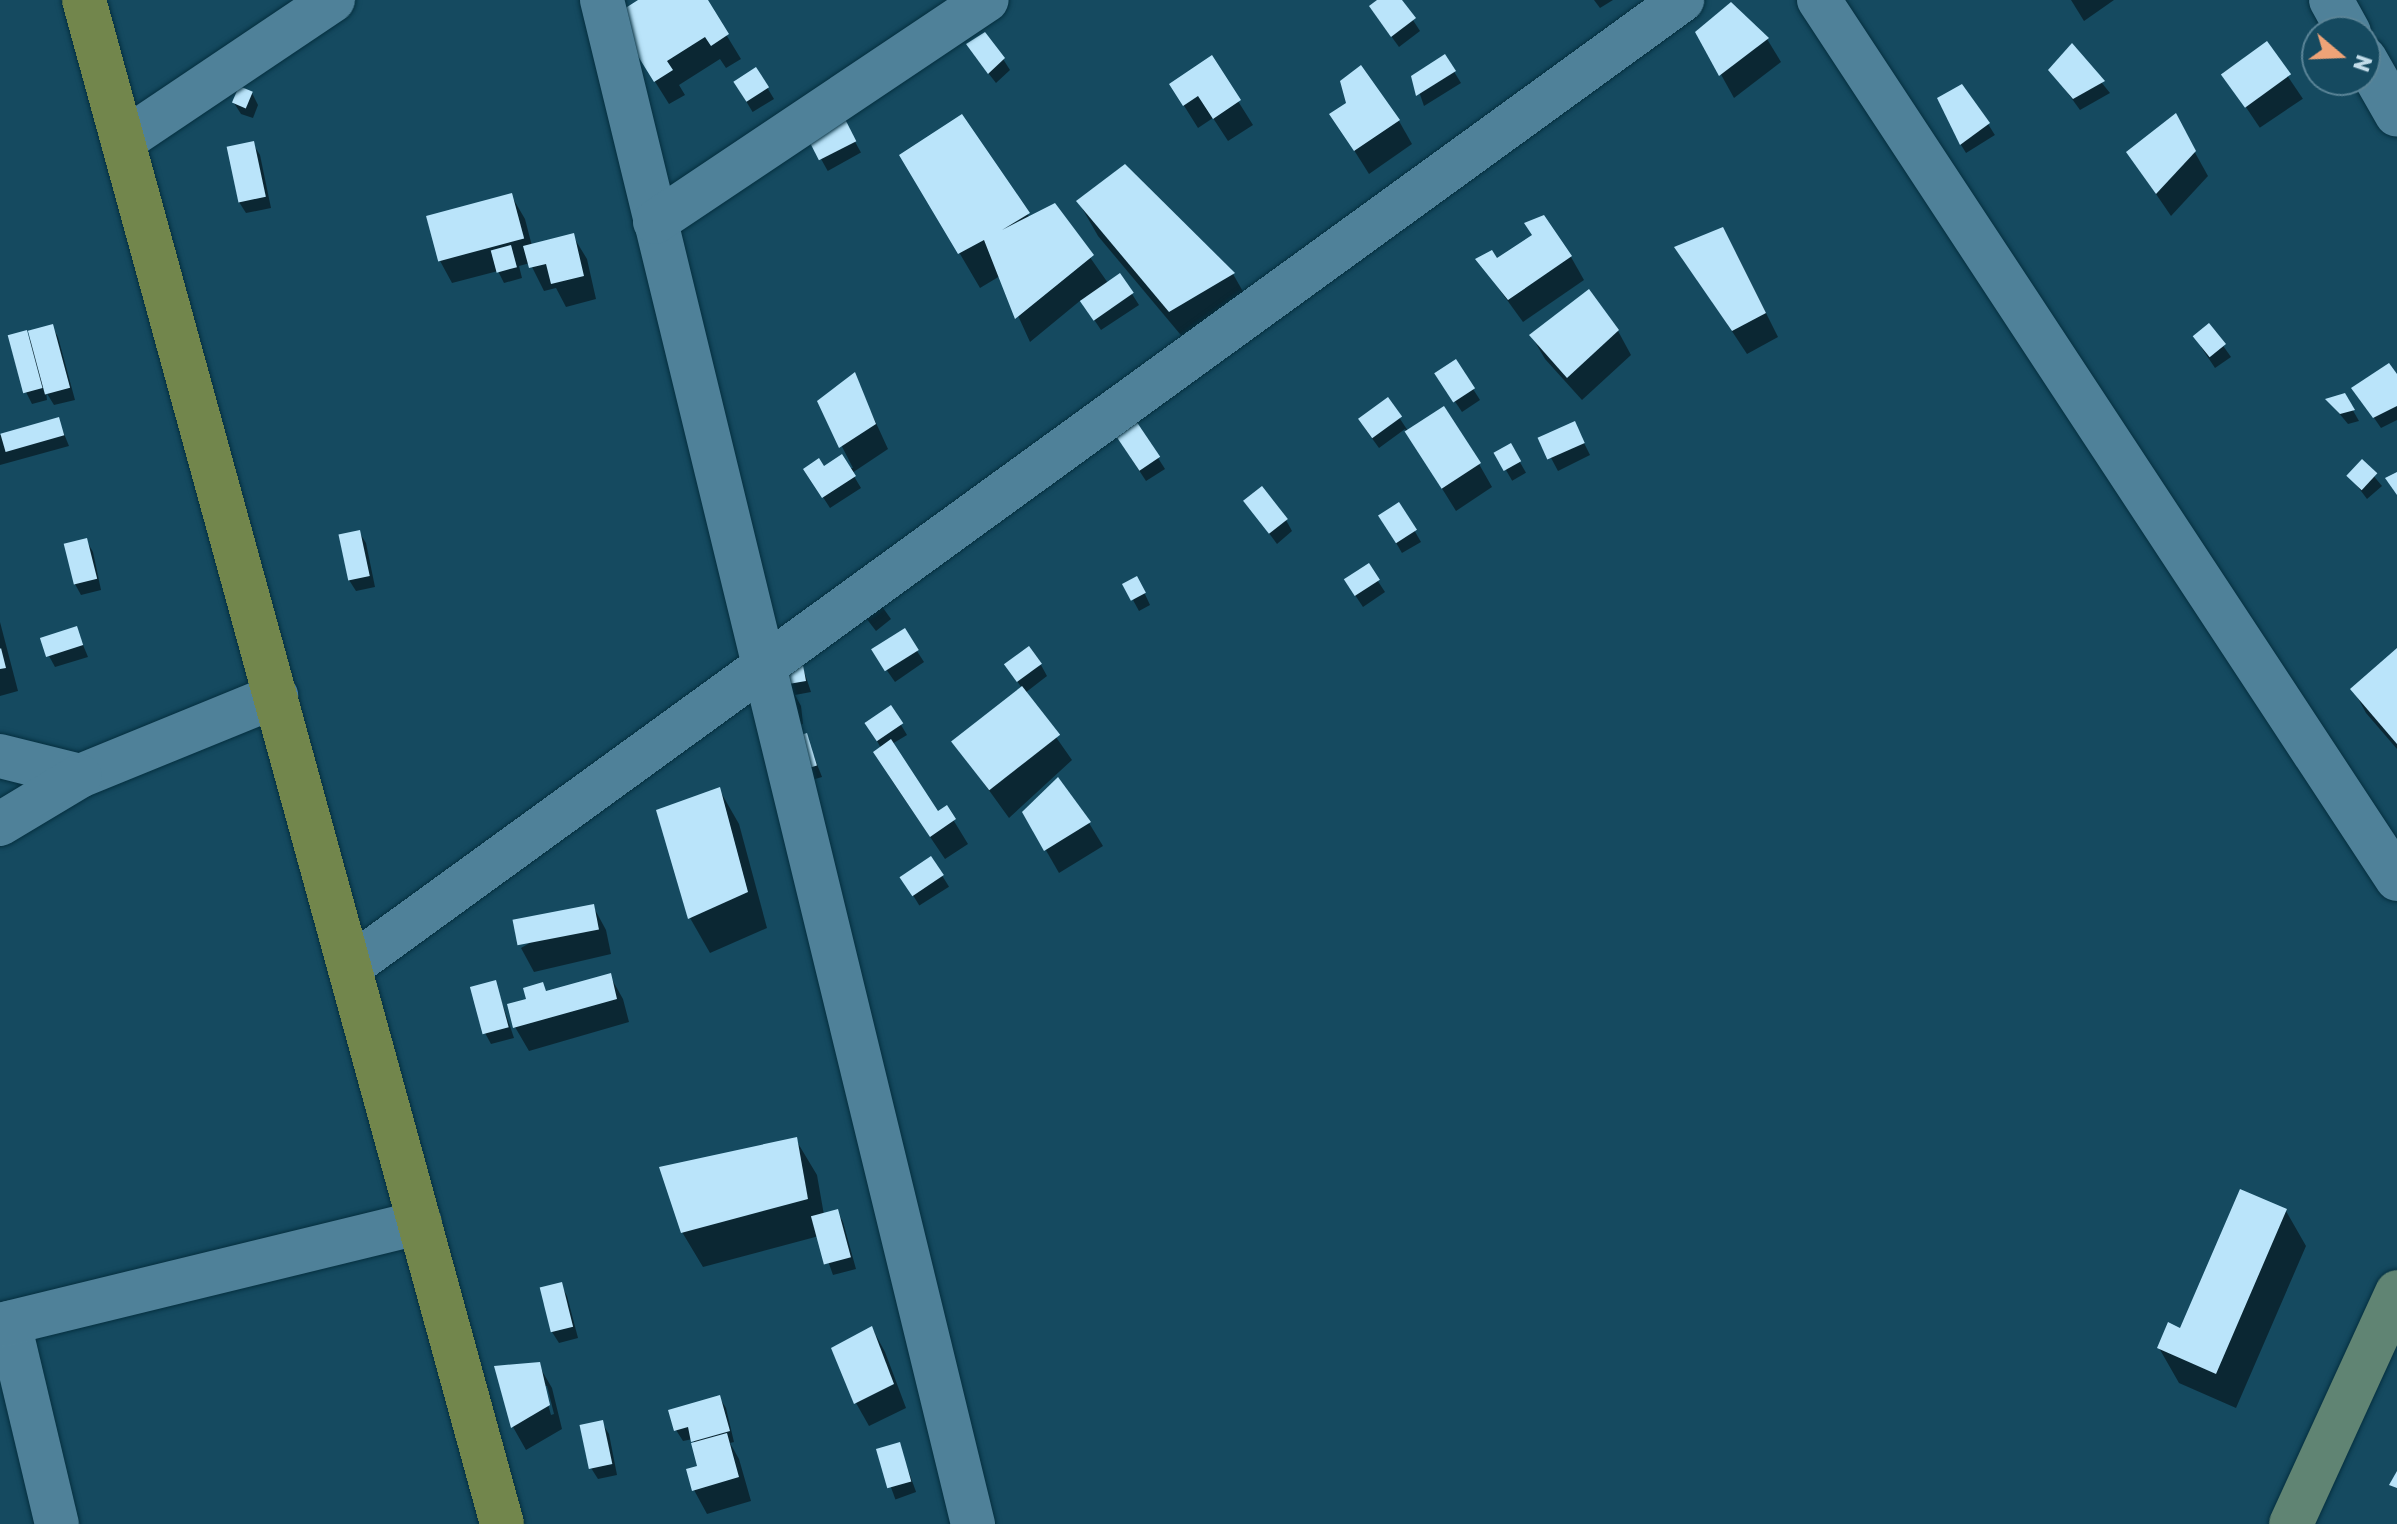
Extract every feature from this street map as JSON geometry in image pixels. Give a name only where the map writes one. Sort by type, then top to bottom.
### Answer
[{"type":"main road","points":[[84,0],[502,1524]]},
{"type":"main road","points":[[2291,1524],[2397,1292]]},
{"type":"street","points":[[123,141],[333,0]]},
{"type":"street","points":[[602,0],[762,668],[973,1524]]},
{"type":"street","points":[[655,222],[986,0]]},
{"type":"street","points":[[351,966],[1682,0]]},
{"type":"street","points":[[1819,0],[2397,879]]},
{"type":"street","points":[[2381,87],[2397,115]]},
{"type":"street","points":[[0,824],[80,776],[276,696]]},
{"type":"street","points":[[0,756],[80,776]]},
{"type":"street","points":[[57,1524],[4,1324],[420,1223]]},
{"type":"building","points":[[638,0],[708,0],[729,34],[711,46],[705,37],[667,61],[673,70],[654,82],[613,16]]},
{"type":"building","points":[[1377,0],[1402,0],[1416,18],[1391,37],[1369,6]]},
{"type":"building","points":[[1731,2],[1769,38],[1719,76],[1695,32]]},
{"type":"building","points":[[985,32],[1005,58],[988,74],[966,44]]},
{"type":"building","points":[[2267,41],[2291,74],[2245,108],[2221,75]]},
{"type":"building","points":[[2072,43],[2105,81],[2073,99],[2048,70]]},
{"type":"building","points":[[1445,54],[1456,71],[1416,96],[1411,76]]},
{"type":"building","points":[[1212,55],[1241,100],[1213,119],[1198,96],[1183,106],[1169,84]]},
{"type":"building","points":[[1361,65],[1400,120],[1354,151],[1329,114],[1346,103],[1340,81]]},
{"type":"building","points":[[756,67],[769,87],[746,102],[733,82]]},
{"type":"building","points":[[1962,84],[1990,123],[1960,145],[1937,98]]},
{"type":"building","points":[[239,86],[253,92],[246,108],[232,103]]},
{"type":"building","points":[[2176,113],[2196,151],[2156,194],[2126,152]]},
{"type":"building","points":[[962,114],[1030,213],[1002,230],[1055,203],[1094,255],[1015,319],[984,240],[958,254],[899,155]]},
{"type":"building","points":[[845,119],[856,141],[819,160],[808,138]]},
{"type":"building","points":[[254,141],[266,197],[238,203],[227,147]]},
{"type":"building","points":[[1125,164],[1235,273],[1169,312],[1076,201]]},
{"type":"building","points":[[512,193],[524,238],[438,261],[426,216]]},
{"type":"building","points":[[1544,215],[1572,256],[1508,300],[1475,259],[1492,250],[1497,258],[1532,235],[1524,223]]},
{"type":"building","points":[[1723,227],[1766,313],[1732,331],[1674,247]]},
{"type":"building","points":[[574,233],[584,276],[551,284],[546,264],[529,268],[523,246]]},
{"type":"building","points":[[511,245],[517,267],[497,273],[491,250]]},
{"type":"building","points":[[1120,273],[1134,293],[1094,321],[1080,301]]},
{"type":"building","points":[[1589,289],[1619,330],[1567,378],[1529,335]]},
{"type":"building","points":[[2209,323],[2226,344],[2210,357],[2193,336]]},
{"type":"building","points":[[53,324],[70,388],[45,394],[28,331]]},
{"type":"building","points":[[27,330],[43,388],[23,393],[8,335]]},
{"type":"building","points":[[1456,359],[1475,388],[1453,403],[1434,373]]},
{"type":"building","points":[[2389,363],[2397,374],[2397,406],[2373,418],[2351,388]]},
{"type":"building","points":[[855,372],[876,424],[839,448],[817,401]]},
{"type":"building","points":[[2345,393],[2355,410],[2340,414],[2325,399]]},
{"type":"building","points":[[1388,397],[1402,416],[1372,438],[1358,419]]},
{"type":"building","points":[[1444,406],[1481,463],[1442,489],[1405,432]]},
{"type":"building","points":[[1130,412],[1160,457],[1139,471],[1109,426]]},
{"type":"building","points":[[59,417],[64,435],[6,452],[0,434]]},
{"type":"building","points":[[1575,421],[1585,443],[1547,460],[1538,438]]},
{"type":"building","points":[[1511,443],[1521,461],[1504,471],[1494,453]]},
{"type":"building","points":[[842,454],[856,476],[822,498],[803,469],[819,458],[824,466]]},
{"type":"building","points":[[2362,459],[2377,473],[2362,490],[2346,476]]},
{"type":"building","points":[[2397,472],[2397,495],[2385,478]]},
{"type":"building","points":[[1262,486],[1288,519],[1269,534],[1243,501]]},
{"type":"building","points":[[1399,502],[1417,530],[1396,543],[1378,516]]},
{"type":"building","points":[[360,530],[370,576],[348,581],[338,535]]},
{"type":"building","points":[[87,538],[97,579],[74,585],[64,544]]},
{"type":"building","points":[[1369,563],[1380,580],[1355,596],[1344,579]]},
{"type":"building","points":[[1137,576],[1146,593],[1131,601],[1122,584]]},
{"type":"building","points":[[77,626],[83,645],[46,657],[40,638]]},
{"type":"building","points":[[905,628],[919,650],[885,671],[871,649]]},
{"type":"building","points":[[1029,646],[1042,664],[1017,682],[1004,664]]},
{"type":"building","points":[[2397,648],[2397,744],[2350,689]]},
{"type":"building","points":[[0,649],[6,668],[0,669]]},
{"type":"building","points":[[802,660],[806,681],[777,686]]},
{"type":"building","points":[[1022,686],[1060,735],[989,790],[951,741]]},
{"type":"building","points":[[891,705],[903,723],[877,741],[864,723]]},
{"type":"building","points":[[807,733],[817,766],[795,772],[785,740]]},
{"type":"building","points":[[891,739],[938,811],[947,805],[956,819],[930,837],[873,752]]},
{"type":"building","points":[[1058,777],[1091,822],[1044,851],[1022,812]]},
{"type":"building","points":[[720,787],[748,892],[688,919],[656,810]]},
{"type":"building","points":[[931,856],[944,875],[912,896],[899,877]]},
{"type":"building","points":[[594,904],[599,930],[517,945],[513,920]]},
{"type":"building","points":[[611,973],[617,999],[513,1028],[507,1004],[526,999],[523,988],[543,982],[546,991]]},
{"type":"building","points":[[496,980],[509,1027],[483,1034],[470,987]]},
{"type":"building","points":[[797,1137],[808,1199],[681,1233],[659,1167]]},
{"type":"building","points":[[2240,1189],[2287,1209],[2216,1374],[2157,1348],[2168,1322],[2180,1328]]},
{"type":"building","points":[[838,1209],[851,1257],[824,1265],[811,1216]]},
{"type":"building","points":[[562,1282],[573,1327],[551,1332],[540,1288]]},
{"type":"building","points":[[872,1326],[894,1384],[854,1404],[831,1348]]},
{"type":"building","points":[[540,1362],[550,1405],[511,1428],[494,1366]]},
{"type":"building","points":[[720,1395],[730,1431],[691,1442],[688,1427],[674,1431],[668,1410]]},
{"type":"building","points":[[603,1420],[612,1464],[589,1469],[580,1425]]},
{"type":"building","points":[[727,1433],[739,1477],[692,1491],[686,1469],[697,1466],[691,1443]]},
{"type":"building","points":[[900,1442],[911,1481],[887,1488],[876,1449]]},
{"type":"building","points":[[2397,1471],[2397,1488],[2389,1485]]}]
